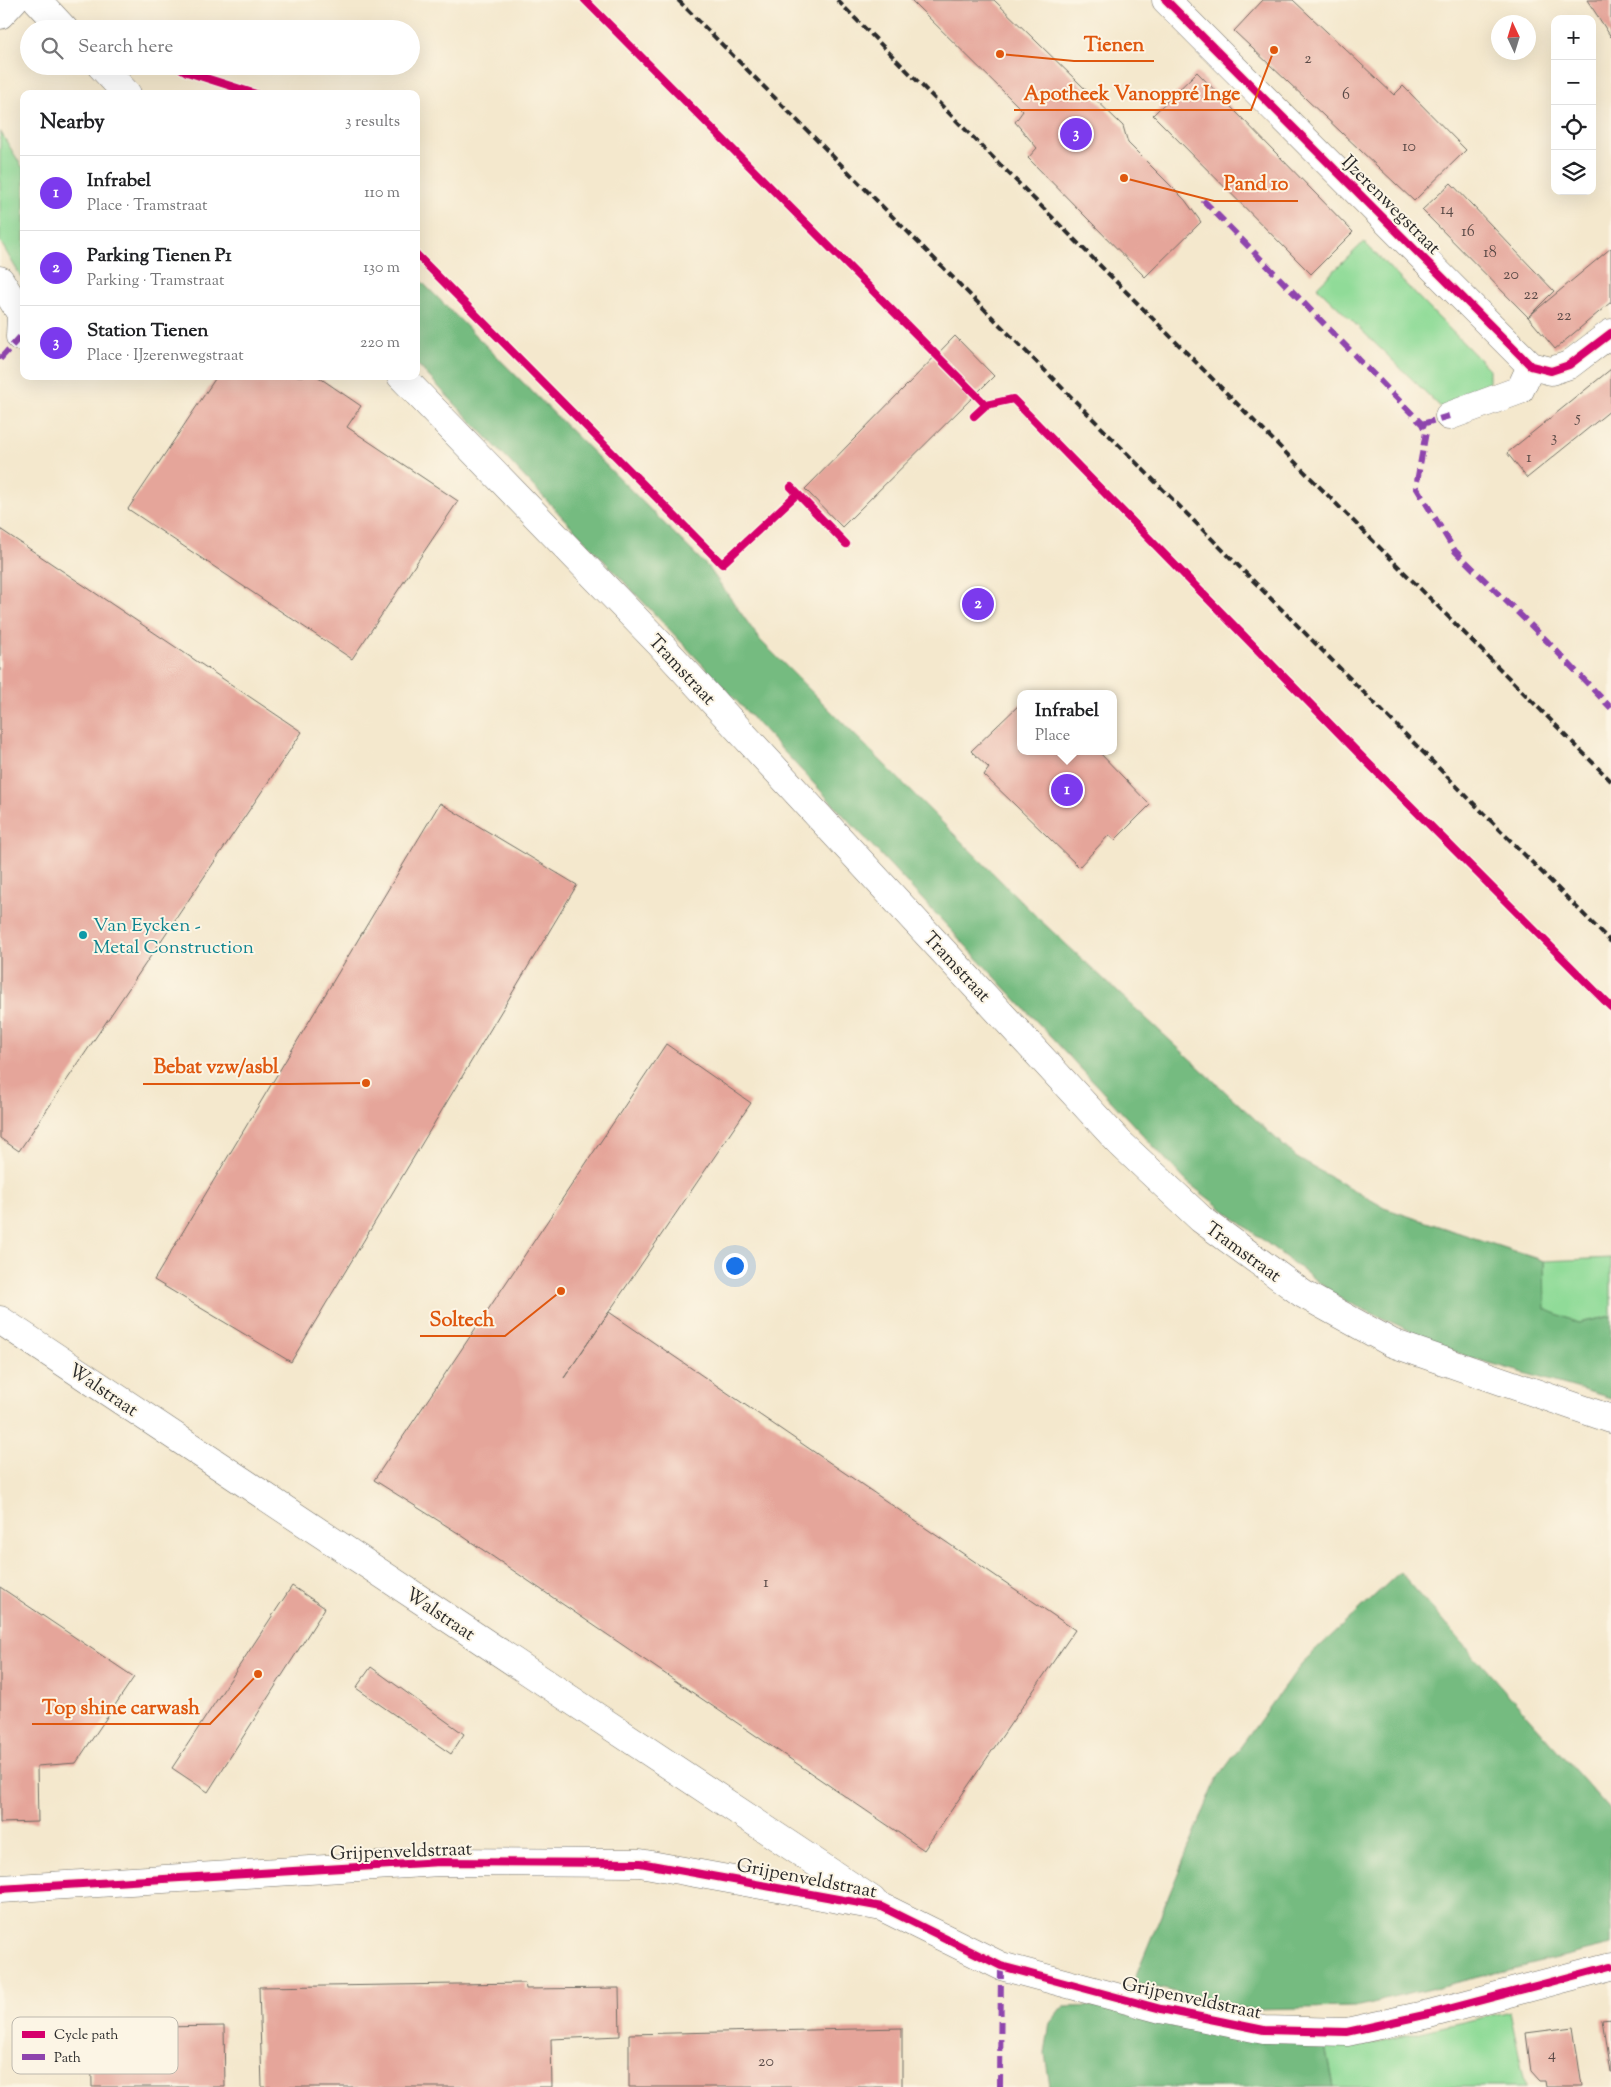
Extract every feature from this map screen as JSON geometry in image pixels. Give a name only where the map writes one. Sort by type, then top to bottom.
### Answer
[{"type":"street","points":[[0,15],[14,0]]},
{"type":"street","points":[[37,0],[56,20]]},
{"type":"street","name":"IJzerenwegstraat","points":[[1166,0],[1531,366]]},
{"type":"street","points":[[109,75],[123,90]]},
{"type":"street","points":[[0,280],[20,312]]},
{"type":"street","points":[[1449,416],[1520,390],[1531,366],[1551,371],[1569,364],[1611,333]]},
{"type":"street","name":"Tramstraat","points":[[405,380],[666,650],[1120,1143],[1201,1219],[1303,1294],[1392,1343],[1611,1418]]},
{"type":"street","name":"Walstraat","points":[[0,1320],[882,1907]]},
{"type":"street","name":"Grijpenveldstraat","points":[[0,1889],[440,1862],[640,1863],[882,1907],[1002,1966],[1161,2009],[1264,2030],[1346,2032],[1429,2014],[1611,1966]]},
{"type":"green space","points":[[0,131],[20,164],[20,275],[0,241]]},
{"type":"green space","points":[[1364,242],[1489,369],[1489,382],[1450,416],[1317,287]]},
{"type":"green space","points":[[420,280],[709,568],[760,640],[1040,920],[1297,1158],[1387,1209],[1544,1261],[1545,1309],[1579,1323],[1611,1316],[1611,1398],[1465,1356],[1339,1298],[1187,1182],[687,648],[420,367]]},
{"type":"green space","points":[[1611,1258],[1611,1316],[1579,1323],[1544,1309],[1544,1261]]},
{"type":"green space","points":[[1400,1572],[1611,1811],[1611,1945],[1356,2007],[1249,2009],[1133,1982],[1217,1779],[1302,1663]]},
{"type":"green space","points":[[1102,2006],[1214,2032],[1325,2046],[1333,2087],[1050,2087],[1045,2053],[1050,2023],[1063,2007]]},
{"type":"green space","points":[[1510,2011],[1526,2087],[1333,2087],[1325,2046],[1364,2045]]},
{"type":"building","points":[[911,0],[994,0],[1123,126],[1128,143],[1185,200],[1201,222],[1145,277],[1028,158],[1037,148],[1015,122],[1023,111]]},
{"type":"building","points":[[1263,0],[1293,0],[1394,95],[1403,86],[1466,150],[1414,201],[1234,31]]},
{"type":"building","points":[[1587,0],[1611,0],[1611,37],[1597,15]]},
{"type":"building","points":[[1197,72],[1353,232],[1311,274],[1153,115]]},
{"type":"building","points":[[1451,183],[1554,291],[1528,317],[1422,210]]},
{"type":"building","points":[[1611,248],[1611,302],[1555,349],[1528,317]]},
{"type":"building","points":[[955,336],[994,376],[842,527],[805,489]]},
{"type":"building","points":[[1611,369],[1611,410],[1527,478],[1507,453]]},
{"type":"building","points":[[214,380],[323,380],[361,406],[347,427],[458,501],[352,659],[128,509]]},
{"type":"building","name":"Van Eycken - Metal Construction","points":[[0,529],[302,732],[19,1151],[0,1138]]},
{"type":"building","points":[[1017,707],[1017,755],[1102,755],[1150,805],[1115,840],[1109,835],[1079,867],[984,775],[989,768],[971,751]]},
{"type":"building","points":[[440,803],[577,885],[291,1362],[154,1280]]},
{"type":"building","points":[[666,1044],[751,1103],[564,1378],[609,1312],[1075,1630],[924,1850],[458,1533],[374,1480]]},
{"type":"building","points":[[292,1586],[325,1608],[208,1792],[172,1768]]},
{"type":"building","points":[[0,1587],[134,1677],[76,1763],[37,1766],[38,1822],[0,1823]]},
{"type":"building","points":[[371,1667],[464,1734],[451,1754],[356,1688]]},
{"type":"building","points":[[525,1983],[526,1989],[619,1988],[620,2036],[551,2039],[552,2087],[262,2087],[259,1987]]},
{"type":"building","points":[[1611,2018],[1611,2072],[1610,2072],[1602,2019]]},
{"type":"building","points":[[224,2026],[225,2087],[92,2087],[92,2074],[178,2074],[178,2027]]},
{"type":"building","points":[[1573,2027],[1582,2087],[1546,2087],[1545,2081],[1539,2081],[1531,2072],[1526,2033]]},
{"type":"building","points":[[902,2028],[902,2087],[629,2087],[629,2034]]},
{"type":"railway","points":[[678,0],[1611,942]]},
{"type":"railway","points":[[837,0],[1611,781]]},
{"type":"marked path","points":[[1203,200],[1422,424],[1426,432],[1416,487],[1455,551],[1548,642],[1611,708]]},
{"type":"marked path","points":[[0,359],[20,337]]},
{"type":"marked path","points":[[1422,424],[1449,416]]},
{"type":"marked path","points":[[1000,2087],[1001,1966]]},
{"type":"cycle path","points":[[585,0],[986,405]]},
{"type":"cycle path","points":[[1166,0],[1531,366],[1551,371],[1569,365],[1611,333]]},
{"type":"cycle path","points":[[196,75],[243,90]]},
{"type":"cycle path","points":[[420,258],[722,564],[797,494]]},
{"type":"cycle path","points":[[974,416],[986,405],[1013,399],[1368,763],[1611,1007]]},
{"type":"cycle path","points":[[791,487],[846,544]]},
{"type":"cycle path","points":[[0,1889],[440,1862],[640,1863],[882,1907],[1001,1966],[1161,2009],[1264,2030],[1347,2032],[1429,2014],[1611,1966]]},
{"type":"place","name":"Apotheek Vanoppré Inge","points":[[1274,50]]},
{"type":"place","name":"Tienen","points":[[1000,54]]},
{"type":"place","name":"Station Tienen","points":[[1076,134]]},
{"type":"place","name":"Pand 10","points":[[1124,178]]},
{"type":"place","name":"Parking Tienen P1","points":[[978,604]]},
{"type":"place","name":"Infrabel","points":[[1067,790]]},
{"type":"place","name":"Van Eycken - Metal Construction","points":[[83,935]]},
{"type":"place","name":"Bebat vzw/asbl","points":[[366,1083]]},
{"type":"place","name":"Soltech","points":[[561,1291]]},
{"type":"place","name":"Top shine carwash","points":[[258,1674]]}]
